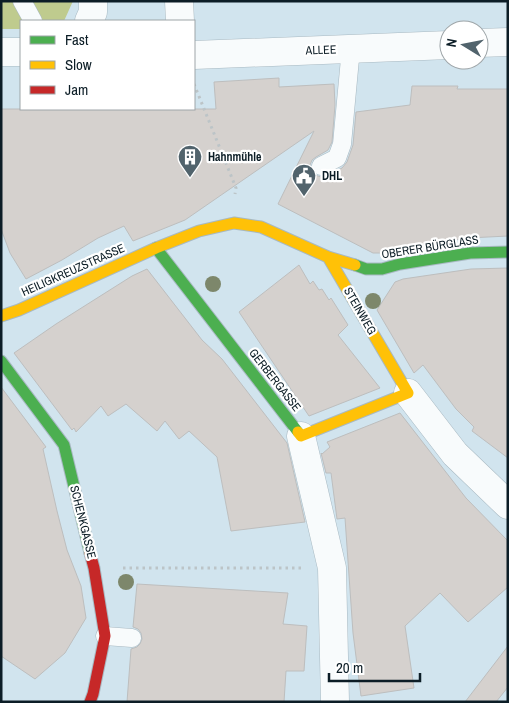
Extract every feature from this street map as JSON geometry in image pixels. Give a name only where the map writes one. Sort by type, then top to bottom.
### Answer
[{"type":"street","points":[[89,20],[93,12],[93,1]]},
{"type":"street","points":[[179,1],[180,20]]},
{"type":"street","points":[[489,43],[508,42]]},
{"type":"street","name":"ALLEE","points":[[195,55],[439,45]]},
{"type":"street","points":[[1,52],[20,52]]},
{"type":"street","points":[[156,248],[199,231],[234,223],[261,227],[328,258]]},
{"type":"street","name":"HEILIGKREUZSTRASSE","points":[[1,316],[19,310],[156,248]]},
{"type":"street","name":"GERBERGASSE","points":[[156,248],[301,436]]},
{"type":"street","name":"OBERER BÜRGLASS","points":[[328,258],[366,269],[382,269],[400,264],[470,253],[508,252]]},
{"type":"street","name":"STEINWEG","points":[[328,258],[408,393],[455,454],[508,505]]},
{"type":"street","name":"SCHENKGASSE","points":[[1,361],[64,446],[94,568],[105,636],[90,702]]},
{"type":"street","points":[[335,702],[332,568],[301,436],[408,393]]},
{"type":"lane","points":[[22,1],[32,20]]},
{"type":"lane","points":[[321,166],[337,158],[342,144],[351,48]]},
{"type":"lane","points":[[105,636],[132,638]]},
{"type":"path","points":[[195,86],[236,188],[234,223]]},
{"type":"path","points":[[94,568],[332,568]]},
{"type":"green space","points":[[1,1],[73,1],[64,20],[20,20],[20,29],[1,29]]},
{"type":"building","points":[[279,78],[279,87],[334,84],[335,105],[332,142],[328,150],[312,160],[310,165],[315,175],[321,177],[342,168],[347,162],[353,145],[356,112],[410,105],[412,86],[458,86],[457,89],[508,89],[508,236],[468,238],[373,253],[278,204],[314,131],[185,220],[133,241],[124,226],[98,238],[26,279],[10,253],[1,229],[1,109],[216,109],[214,82]]},
{"type":"building","points":[[299,265],[310,284],[313,281],[319,290],[322,289],[329,300],[331,298],[348,325],[338,335],[380,388],[309,416],[239,312]]},
{"type":"building","points":[[508,268],[508,458],[472,431],[474,427],[456,409],[423,365],[414,373],[377,310],[395,282],[403,279],[471,269]]},
{"type":"building","points":[[147,269],[202,340],[222,359],[287,443],[305,522],[231,531],[217,457],[189,431],[179,439],[165,421],[157,431],[126,404],[108,416],[101,406],[76,432],[74,428],[72,430],[14,353],[132,276]]},
{"type":"building","points":[[1,387],[46,447],[43,449],[57,511],[67,550],[81,586],[86,618],[65,653],[35,679],[1,656]]},
{"type":"building","points":[[400,413],[466,498],[508,541],[508,587],[468,622],[440,593],[405,626],[414,688],[361,696],[353,633],[345,518],[337,519],[331,473],[326,473],[321,453],[330,447],[327,442]]},
{"type":"building","points":[[137,584],[288,593],[283,624],[307,626],[304,671],[286,671],[284,702],[127,702],[131,649],[137,647],[142,639],[138,629],[133,627]]},
{"type":"building","points":[[508,646],[508,687],[496,702],[465,702]]},
{"type":"traffic: fast","points":[[156,248],[298,432]]},
{"type":"traffic: fast","points":[[355,265],[366,269],[382,269],[400,264],[470,253],[508,252]]},
{"type":"traffic: fast","points":[[1,361],[64,445],[90,553]]},
{"type":"traffic: slow","points":[[1,316],[19,310],[156,248],[199,231],[234,223],[261,227],[328,257],[355,265]]},
{"type":"traffic: slow","points":[[298,432],[301,436],[408,393],[328,257]]},
{"type":"traffic: jam","points":[[90,553],[105,636],[90,702]]},
{"type":"place","name":"Hahnmühle","points":[[190,178]]},
{"type":"place","name":"DHL","points":[[304,197]]}]
